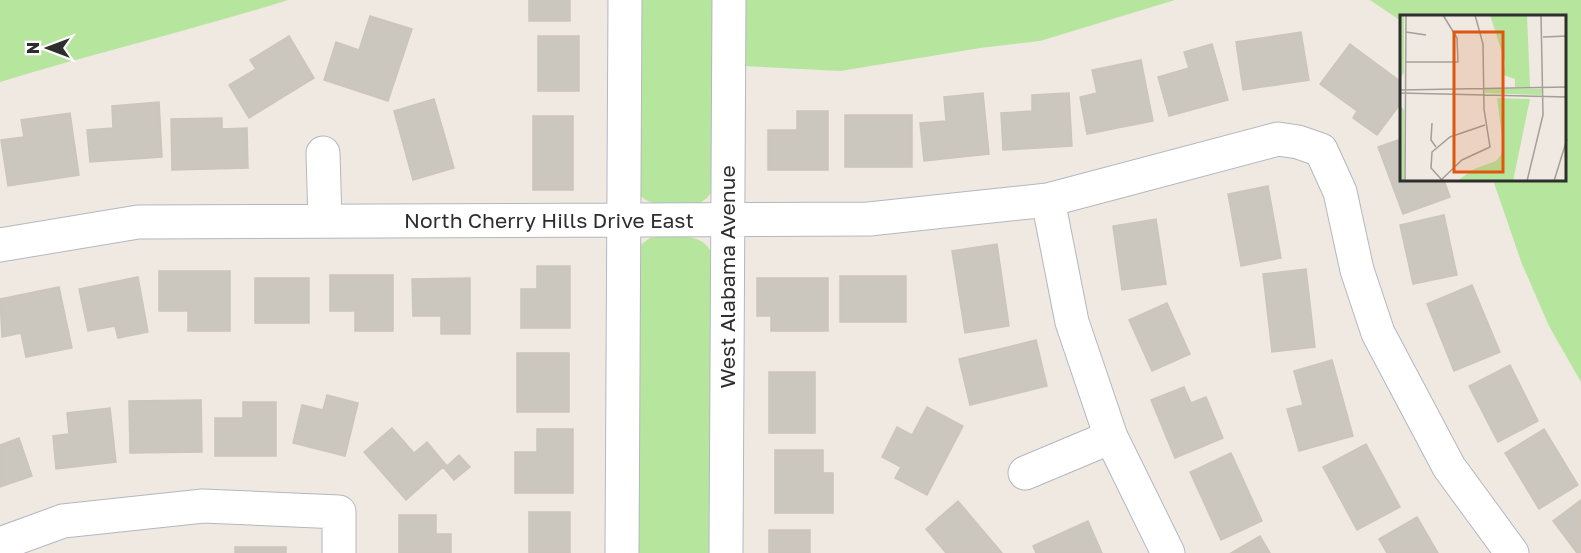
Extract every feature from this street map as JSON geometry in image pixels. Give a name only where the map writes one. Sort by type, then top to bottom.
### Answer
[{"type":"street","points":[[622,553],[625,0]]},
{"type":"street","name":"West Alabama Avenue","points":[[726,553],[729,0]]},
{"type":"street","name":"North Cherry Hills Drive East","points":[[0,246],[138,222],[868,219],[1048,200],[1278,139],[1298,142],[1321,150],[1340,192],[1357,270],[1378,333],[1449,467],[1512,553]]},
{"type":"street","points":[[323,153],[325,221]]},
{"type":"street","points":[[1048,200],[1072,322],[1111,437],[1168,553]]},
{"type":"street","points":[[1024,473],[1111,437]]},
{"type":"street","points":[[0,544],[63,521],[203,506],[339,512],[339,553]]},
{"type":"green space","points":[[0,0],[288,0],[0,82]]},
{"type":"green space","points":[[636,0],[715,0],[714,186],[707,197],[696,205],[658,205],[639,194]]},
{"type":"green space","points":[[745,0],[1175,0],[1040,41],[980,48],[840,71],[743,66]]},
{"type":"green space","points":[[1370,0],[1581,0],[1581,382],[1549,326],[1522,264],[1494,182],[1566,182],[1566,15],[1400,15],[1400,20]]},
{"type":"green space","points":[[650,238],[695,238],[707,246],[711,252],[712,553],[633,553],[639,246]]},
{"type":"building","points":[[529,0],[570,0],[570,21],[529,21]]},
{"type":"building","points":[[370,16],[412,29],[388,101],[324,80],[336,42],[359,50]]},
{"type":"building","points":[[1301,32],[1309,80],[1243,90],[1236,42]]},
{"type":"building","points":[[289,36],[314,78],[249,118],[229,85],[256,69],[250,60]]},
{"type":"building","points":[[538,36],[579,36],[579,91],[538,91]]},
{"type":"building","points":[[1212,44],[1228,100],[1169,116],[1158,77],[1189,68],[1184,52]]},
{"type":"building","points":[[1350,44],[1400,81],[1400,104],[1377,135],[1353,118],[1357,111],[1320,84]]},
{"type":"building","points":[[1141,60],[1153,121],[1087,134],[1080,97],[1097,93],[1092,70]]},
{"type":"building","points":[[983,93],[989,154],[924,161],[920,123],[946,121],[944,97]]},
{"type":"building","points":[[1069,93],[1072,146],[1003,150],[1001,113],[1032,111],[1032,95]]},
{"type":"building","points":[[434,99],[454,168],[413,180],[394,111]]},
{"type":"building","points":[[159,102],[162,157],[90,162],[87,130],[113,128],[112,106]]},
{"type":"building","points":[[797,111],[828,111],[828,170],[768,170],[768,130],[797,130]]},
{"type":"building","points":[[70,113],[79,175],[8,186],[1,140],[24,137],[21,120]]},
{"type":"building","points":[[845,115],[912,115],[912,167],[845,167]]},
{"type":"building","points":[[533,116],[573,116],[573,190],[533,190]]},
{"type":"building","points":[[222,118],[222,129],[247,128],[248,168],[172,170],[171,119]]},
{"type":"building","points":[[1400,139],[1400,182],[1445,182],[1450,197],[1403,214],[1378,147]]},
{"type":"building","points":[[1268,186],[1281,258],[1241,266],[1228,194]]},
{"type":"building","points":[[1444,215],[1457,275],[1413,284],[1400,225]]},
{"type":"building","points":[[1156,219],[1166,284],[1122,290],[1113,226]]},
{"type":"building","points":[[997,244],[1009,326],[965,333],[952,251]]},
{"type":"building","points":[[537,266],[570,266],[570,328],[521,328],[521,289],[537,289]]},
{"type":"building","points":[[1306,269],[1315,347],[1272,352],[1263,274]]},
{"type":"building","points":[[159,271],[230,271],[230,331],[188,331],[188,311],[159,311]]},
{"type":"building","points":[[330,275],[393,275],[393,331],[355,331],[355,311],[330,311]]},
{"type":"building","points":[[840,276],[906,276],[906,322],[840,322]]},
{"type":"building","points":[[138,277],[148,332],[118,338],[115,326],[88,331],[79,289]]},
{"type":"building","points":[[255,278],[309,278],[309,323],[255,323]]},
{"type":"building","points":[[470,278],[470,334],[441,334],[441,316],[413,316],[412,279]]},
{"type":"building","points":[[757,278],[828,278],[828,331],[771,331],[771,316],[757,316]]},
{"type":"building","points":[[1472,285],[1500,352],[1454,371],[1427,304]]},
{"type":"building","points":[[59,287],[72,348],[26,357],[21,333],[2,337],[0,299]]},
{"type":"building","points":[[1167,303],[1190,354],[1152,371],[1129,320]]},
{"type":"building","points":[[1036,340],[1047,386],[970,405],[959,359]]},
{"type":"building","points":[[517,353],[569,353],[569,412],[517,412]]},
{"type":"building","points":[[1332,360],[1353,436],[1299,451],[1287,409],[1303,405],[1294,371]]},
{"type":"building","points":[[1510,365],[1538,421],[1498,442],[1469,386]]},
{"type":"building","points":[[769,372],[815,372],[815,433],[769,433]]},
{"type":"building","points":[[1184,387],[1191,403],[1206,397],[1223,438],[1175,458],[1151,400]]},
{"type":"building","points":[[327,395],[358,403],[345,456],[293,443],[302,405],[323,410]]},
{"type":"building","points":[[201,400],[202,452],[130,453],[129,401]]},
{"type":"building","points":[[243,402],[276,402],[276,456],[215,456],[215,418],[243,418]]},
{"type":"building","points":[[927,407],[963,426],[927,495],[895,478],[901,467],[882,457],[897,427],[912,435]]},
{"type":"building","points":[[110,408],[116,462],[56,469],[53,436],[69,434],[67,413]]},
{"type":"building","points":[[392,428],[414,453],[427,442],[447,466],[459,455],[470,467],[454,480],[443,467],[406,500],[364,452]]},
{"type":"building","points":[[537,429],[573,429],[573,493],[515,493],[515,452],[537,452]]},
{"type":"building","points":[[1544,429],[1578,485],[1539,509],[1505,453]]},
{"type":"building","points":[[19,438],[32,476],[0,487],[0,445]]},
{"type":"building","points":[[1366,444],[1400,507],[1357,530],[1323,467]]},
{"type":"building","points":[[775,450],[823,450],[823,473],[833,473],[833,513],[775,513]]},
{"type":"building","points":[[1231,453],[1262,521],[1221,540],[1190,472]]},
{"type":"building","points":[[1581,500],[1581,553],[1577,553],[1553,521]]},
{"type":"building","points":[[958,501],[1002,553],[946,553],[926,529]]},
{"type":"building","points":[[529,512],[570,512],[570,553],[529,553]]},
{"type":"building","points":[[399,515],[436,515],[436,534],[451,534],[451,553],[399,553]]},
{"type":"building","points":[[1417,517],[1438,553],[1387,553],[1379,539]]},
{"type":"building","points":[[1088,521],[1102,553],[1036,553],[1033,546]]},
{"type":"building","points":[[769,530],[810,530],[810,553],[769,553]]},
{"type":"building","points":[[1260,536],[1270,553],[1231,553]]},
{"type":"building","points":[[235,547],[286,547],[286,553],[235,553]]}]
